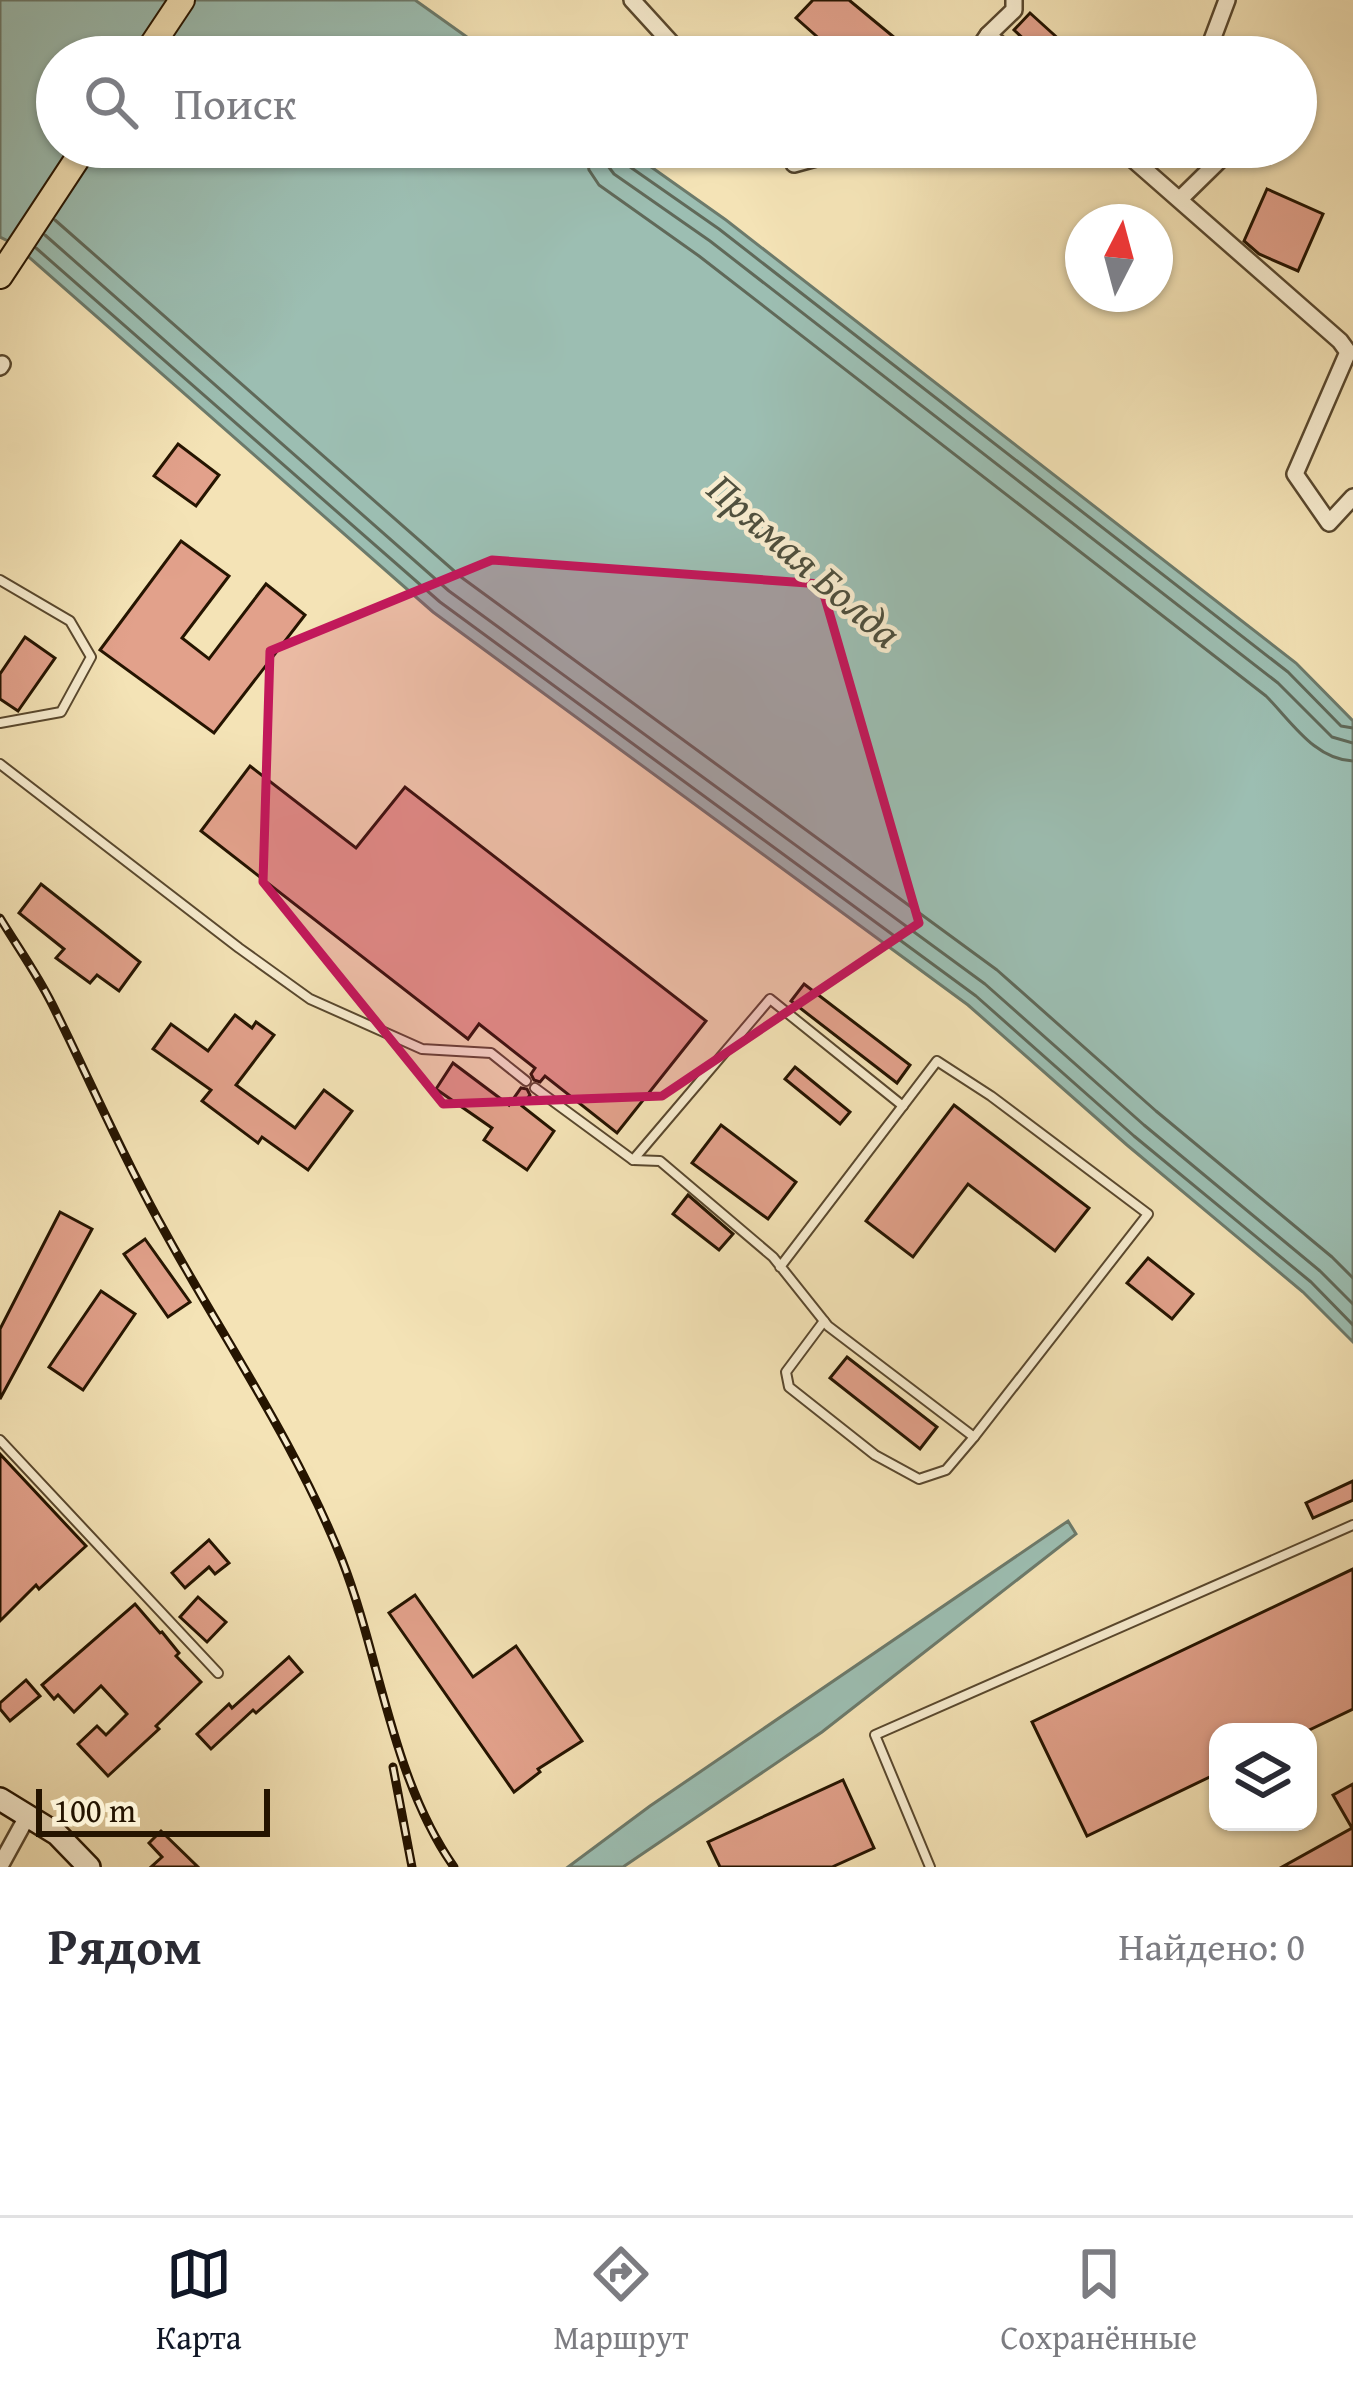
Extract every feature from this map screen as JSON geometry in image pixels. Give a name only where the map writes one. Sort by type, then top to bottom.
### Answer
[{"type":"main road","points":[[158,36],[182,0]]},
{"type":"main road","points":[[0,277],[71,168]]},
{"type":"main road","points":[[0,1799],[57,1834],[86,1863]]},
{"type":"street","points":[[632,0],[665,36]]},
{"type":"street","points":[[988,35],[1014,10],[1014,0]]},
{"type":"street","points":[[1213,36],[1226,0]]},
{"type":"street","points":[[1144,168],[1348,352],[1295,474],[1329,523],[1353,497]]},
{"type":"street","points":[[1180,199],[1212,168]]},
{"type":"street","points":[[0,1866],[28,1815]]},
{"type":"lane","points":[[0,580],[70,620],[91,657],[61,712],[0,723]]},
{"type":"lane","points":[[0,764],[310,999],[422,1049],[491,1053],[526,1081]]},
{"type":"lane","points":[[633,1160],[770,999],[903,1106]]},
{"type":"lane","points":[[781,1267],[937,1061],[1148,1214],[946,1470],[919,1480],[875,1455],[789,1387],[786,1372],[824,1321]]},
{"type":"lane","points":[[535,1088],[633,1160],[660,1161],[772,1257],[824,1321],[974,1437]]},
{"type":"lane","points":[[0,1440],[218,1673]]},
{"type":"lane","points":[[930,1867],[875,1735],[1353,1525]]},
{"type":"highlighted area","points":[[492,560],[821,584],[919,923],[662,1096],[443,1104],[263,882],[270,651]]},
{"type":"water","name":"Прямая Болда","points":[[0,0],[415,0],[466,36],[36,36],[36,168],[653,168],[1296,663],[1353,721],[1353,1342],[1303,1292],[968,1005],[433,612],[14,244],[0,237]]},
{"type":"water","points":[[1068,1521],[1076,1534],[822,1732],[623,1867],[568,1867],[650,1806]]},
{"type":"building","points":[[813,0],[849,0],[893,36],[816,36],[796,18]]},
{"type":"building","points":[[1030,13],[1055,36],[1020,36],[1014,30]]},
{"type":"building","points":[[1267,189],[1323,214],[1298,271],[1259,254],[1244,241]]},
{"type":"building","points":[[178,444],[219,475],[196,506],[154,476]]},
{"type":"building","points":[[181,541],[229,576],[182,638],[209,659],[266,584],[305,615],[214,733],[100,650]]},
{"type":"building","points":[[25,637],[55,658],[18,711],[0,699],[0,674]]},
{"type":"building","points":[[250,766],[356,848],[405,787],[706,1021],[617,1133],[545,1076],[540,1082],[534,1080],[535,1068],[479,1024],[468,1039],[201,831]]},
{"type":"building","points":[[41,884],[140,962],[119,991],[97,975],[90,983],[56,958],[64,949],[19,913]]},
{"type":"building","points":[[804,984],[910,1065],[897,1083],[791,1001]]},
{"type":"building","points":[[235,1015],[252,1028],[256,1022],[274,1035],[236,1085],[295,1128],[324,1090],[352,1111],[308,1170],[262,1137],[258,1143],[202,1101],[211,1090],[153,1049],[171,1024],[208,1051]]},
{"type":"building","points":[[453,1063],[509,1105],[521,1088],[527,1089],[530,1095],[522,1106],[554,1131],[527,1170],[484,1140],[492,1128],[436,1089]]},
{"type":"building","points":[[795,1067],[850,1112],[840,1124],[785,1079]]},
{"type":"building","points":[[954,1105],[1089,1208],[1055,1251],[968,1184],[913,1257],[866,1221]]},
{"type":"building","points":[[721,1125],[796,1182],[768,1219],[692,1163]]},
{"type":"building","points":[[688,1195],[733,1234],[719,1250],[673,1214]]},
{"type":"building","points":[[60,1212],[92,1229],[0,1399],[0,1329]]},
{"type":"building","points":[[145,1239],[190,1302],[168,1317],[124,1254]]},
{"type":"building","points":[[1148,1258],[1193,1294],[1172,1319],[1127,1283]]},
{"type":"building","points":[[101,1291],[135,1314],[83,1390],[49,1367]]},
{"type":"building","points":[[847,1357],[937,1427],[920,1449],[830,1378]]},
{"type":"building","points":[[0,1454],[86,1546],[0,1621]]},
{"type":"building","points":[[1353,1481],[1353,1500],[1313,1518],[1306,1503]]},
{"type":"building","points":[[209,1540],[229,1563],[215,1574],[209,1567],[185,1588],[172,1573]]},
{"type":"building","points":[[1353,1569],[1353,1709],[1317,1726],[1209,1723],[1209,1777],[1087,1836],[1032,1722]]},
{"type":"building","points":[[415,1595],[473,1677],[516,1646],[582,1741],[538,1769],[514,1792],[389,1613]]},
{"type":"building","points":[[198,1597],[226,1622],[207,1642],[180,1617]]},
{"type":"building","points":[[135,1604],[201,1682],[108,1776],[78,1744],[97,1726],[106,1735],[127,1714],[101,1686],[74,1712],[42,1685]]},
{"type":"building","points":[[289,1657],[302,1672],[211,1749],[197,1734]]},
{"type":"building","points":[[26,1680],[40,1696],[10,1721],[0,1703]]},
{"type":"building","points":[[843,1780],[874,1848],[832,1867],[720,1867],[708,1842]]},
{"type":"building","points":[[1353,1784],[1353,1867],[1282,1867],[1352,1828],[1333,1795]]},
{"type":"building","points":[[161,1831],[198,1867],[151,1867],[162,1857],[149,1843]]},
{"type":"railway","points":[[0,918],[46,993],[150,1204],[282,1434],[324,1517],[355,1598],[415,1795],[454,1867]]},
{"type":"railway","points":[[393,1767],[412,1867]]}]
